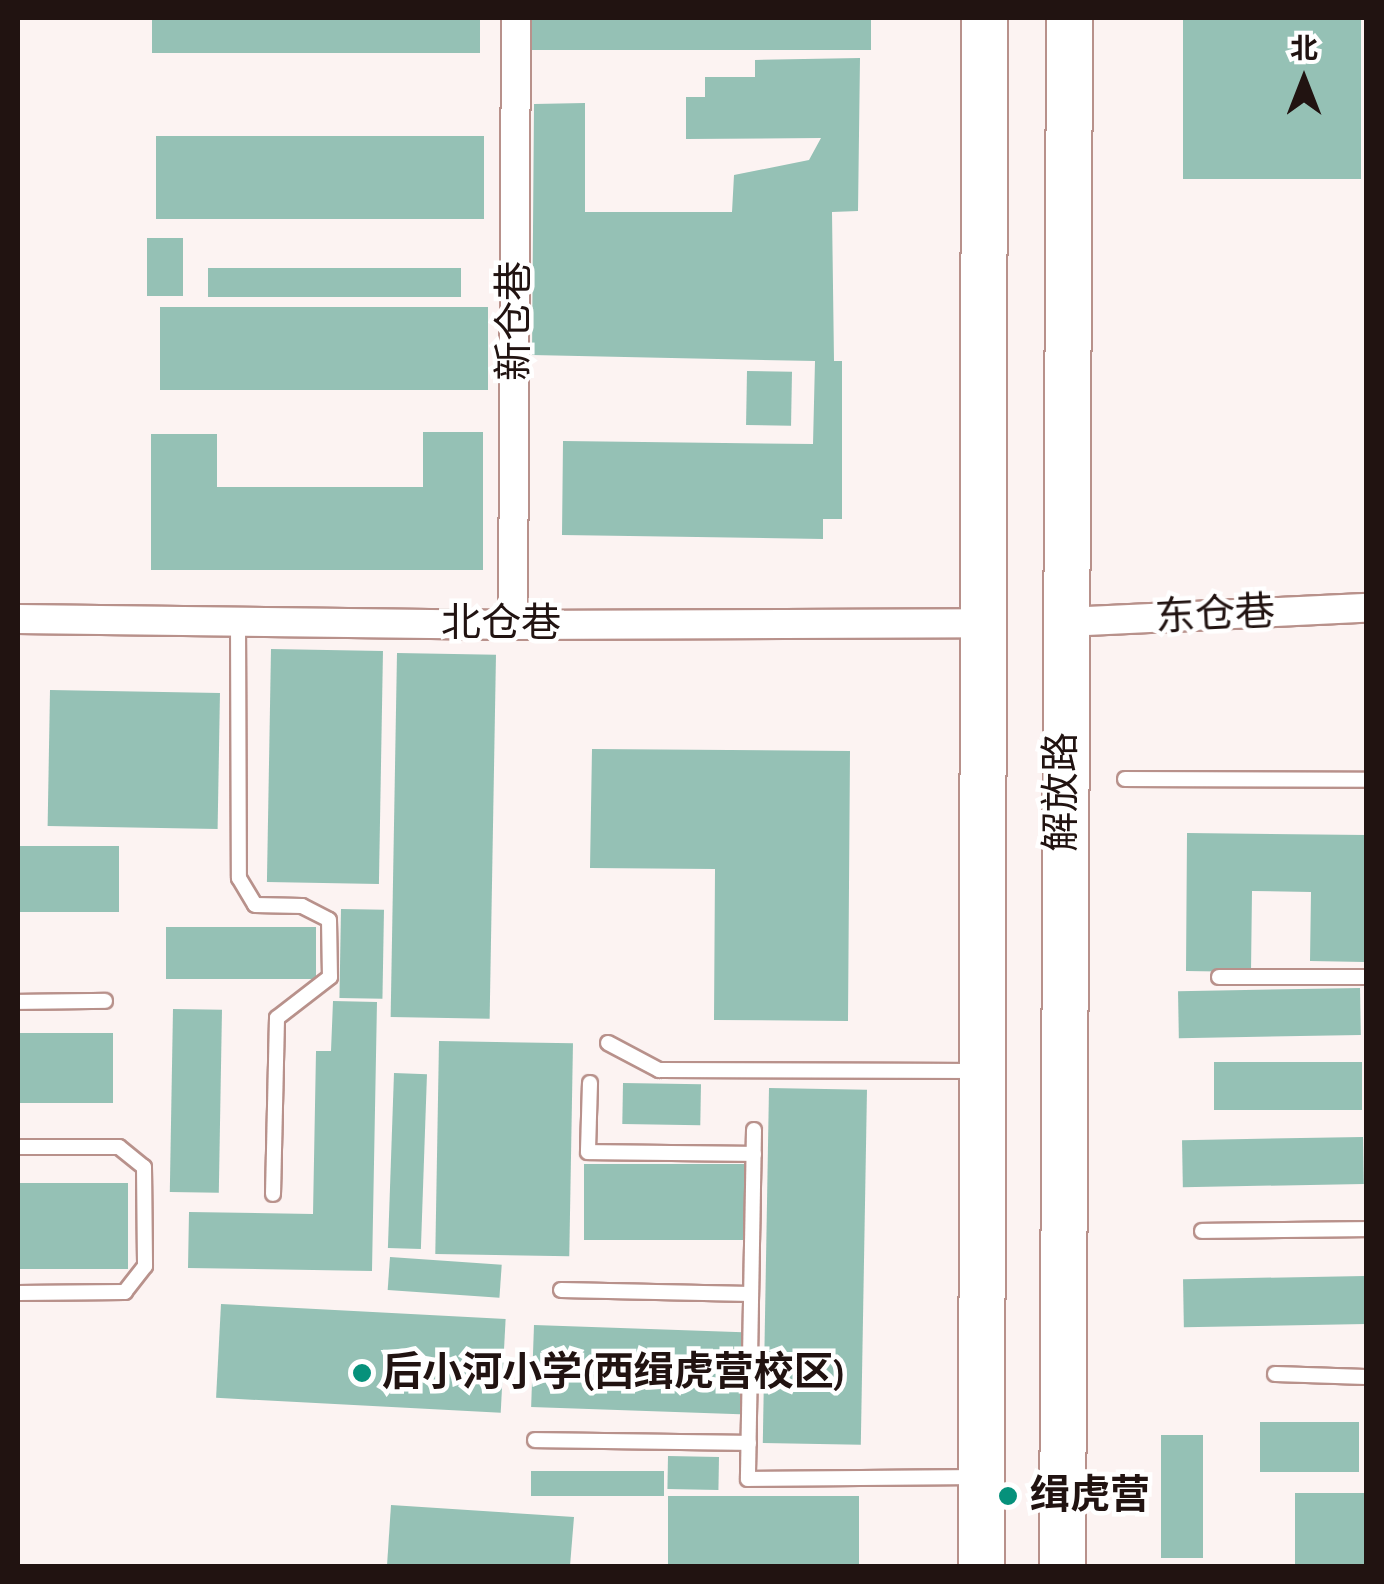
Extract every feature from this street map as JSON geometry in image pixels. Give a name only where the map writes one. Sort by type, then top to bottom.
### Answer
[{"type":"main road","name":"解放路","points":[[981,1566],[984,18]]},
{"type":"main road","name":"解放路","points":[[1062,1566],[1069,18]]},
{"type":"street","name":"新仓巷","points":[[513,625],[516,18]]},
{"type":"street","name":"东仓巷","points":[[1064,622],[1366,608]]},
{"type":"street","name":"北仓巷","points":[[18,619],[513,625],[985,623]]},
{"type":"lane","points":[[238,621],[239,878],[255,905],[302,906],[329,920],[330,977],[277,1018],[274,1194]]},
{"type":"lane","points":[[1125,779],[1366,780]]},
{"type":"lane","points":[[1219,977],[1366,976]]},
{"type":"lane","points":[[18,1002],[105,1001]]},
{"type":"lane","points":[[608,1043],[659,1070],[983,1071]]},
{"type":"lane","points":[[590,1083],[588,1152],[754,1154]]},
{"type":"lane","points":[[754,1130],[748,1479],[982,1478]]},
{"type":"lane","points":[[18,1147],[119,1147],[144,1167],[145,1246],[145,1266],[125,1292],[18,1293]]},
{"type":"lane","points":[[1202,1232],[1366,1229]]},
{"type":"lane","points":[[560,1290],[752,1294]]},
{"type":"lane","points":[[1275,1374],[1366,1377]]},
{"type":"lane","points":[[535,1440],[749,1442]]},
{"type":"building","points":[[152,18],[480,18],[480,53],[152,53]]},
{"type":"building","points":[[530,18],[871,18],[871,50],[530,50]]},
{"type":"building","points":[[1183,18],[1361,18],[1361,179],[1183,179]]},
{"type":"building","points":[[860,58],[858,211],[832,212],[834,361],[842,361],[842,519],[823,519],[823,539],[562,535],[563,441],[813,444],[815,361],[532,355],[534,104],[585,103],[585,212],[732,212],[734,175],[809,160],[821,138],[686,139],[686,97],[705,97],[705,77],[755,77],[755,60]]},
{"type":"building","points":[[156,136],[484,136],[484,219],[156,219]]},
{"type":"building","points":[[147,238],[183,238],[183,296],[147,296]]},
{"type":"building","points":[[208,268],[461,268],[461,297],[208,297]]},
{"type":"building","points":[[160,307],[488,307],[488,390],[160,390]]},
{"type":"building","points":[[747,371],[792,372],[791,426],[746,425]]},
{"type":"building","points":[[423,432],[483,432],[483,570],[151,570],[151,434],[217,434],[217,487],[423,487]]},
{"type":"building","points":[[271,649],[383,651],[379,884],[267,882]]},
{"type":"building","points":[[397,653],[496,655],[490,1019],[391,1017]]},
{"type":"building","points":[[50,690],[220,693],[218,829],[48,826]]},
{"type":"building","points":[[592,749],[850,751],[848,1021],[714,1020],[715,869],[590,868]]},
{"type":"building","points":[[1187,833],[1366,835],[1364,962],[1310,961],[1311,892],[1252,891],[1251,972],[1186,971]]},
{"type":"building","points":[[18,846],[119,846],[119,912],[18,912]]},
{"type":"building","points":[[341,909],[384,910],[382,999],[339,998]]},
{"type":"building","points":[[166,927],[316,927],[316,979],[166,979]]},
{"type":"building","points":[[1360,988],[1361,1035],[1179,1038],[1178,991]]},
{"type":"building","points":[[333,1001],[377,1002],[372,1271],[188,1268],[189,1212],[313,1214],[316,1051],[331,1051]]},
{"type":"building","points":[[173,1009],[222,1010],[219,1193],[170,1192]]},
{"type":"building","points":[[18,1033],[113,1033],[113,1103],[18,1103]]},
{"type":"building","points":[[439,1041],[573,1043],[569,1256],[435,1254]]},
{"type":"building","points":[[1214,1062],[1362,1062],[1362,1110],[1214,1110]]},
{"type":"building","points":[[394,1073],[427,1074],[421,1249],[388,1248]]},
{"type":"building","points":[[623,1083],[701,1084],[700,1125],[622,1124]]},
{"type":"building","points":[[769,1088],[867,1090],[861,1445],[763,1443]]},
{"type":"building","points":[[1363,1137],[1364,1184],[1183,1187],[1182,1140]]},
{"type":"building","points":[[584,1164],[747,1164],[747,1240],[584,1240]]},
{"type":"building","points":[[18,1183],[128,1183],[128,1269],[18,1269]]},
{"type":"building","points":[[390,1257],[502,1265],[499,1298],[388,1290]]},
{"type":"building","points":[[1365,1276],[1366,1324],[1184,1327],[1183,1279]]},
{"type":"building","points":[[221,1304],[506,1319],[501,1413],[216,1398]]},
{"type":"building","points":[[534,1325],[743,1332],[740,1414],[531,1407]]},
{"type":"building","points":[[1260,1422],[1359,1422],[1359,1472],[1260,1472]]},
{"type":"building","points":[[1161,1435],[1203,1435],[1203,1558],[1161,1558]]},
{"type":"building","points":[[668,1456],[719,1457],[718,1490],[667,1489]]},
{"type":"building","points":[[531,1471],[664,1471],[664,1496],[531,1496]]},
{"type":"building","points":[[1295,1493],[1366,1493],[1366,1566],[1295,1566]]},
{"type":"building","points":[[668,1496],[859,1496],[859,1566],[668,1566]]},
{"type":"building","points":[[391,1505],[574,1517],[570,1566],[387,1566]]},
{"type":"place","name":"后小河小学(西缉虎营校区)","points":[[362,1373]]},
{"type":"place","name":"缉虎营","points":[[1008,1496]]}]
